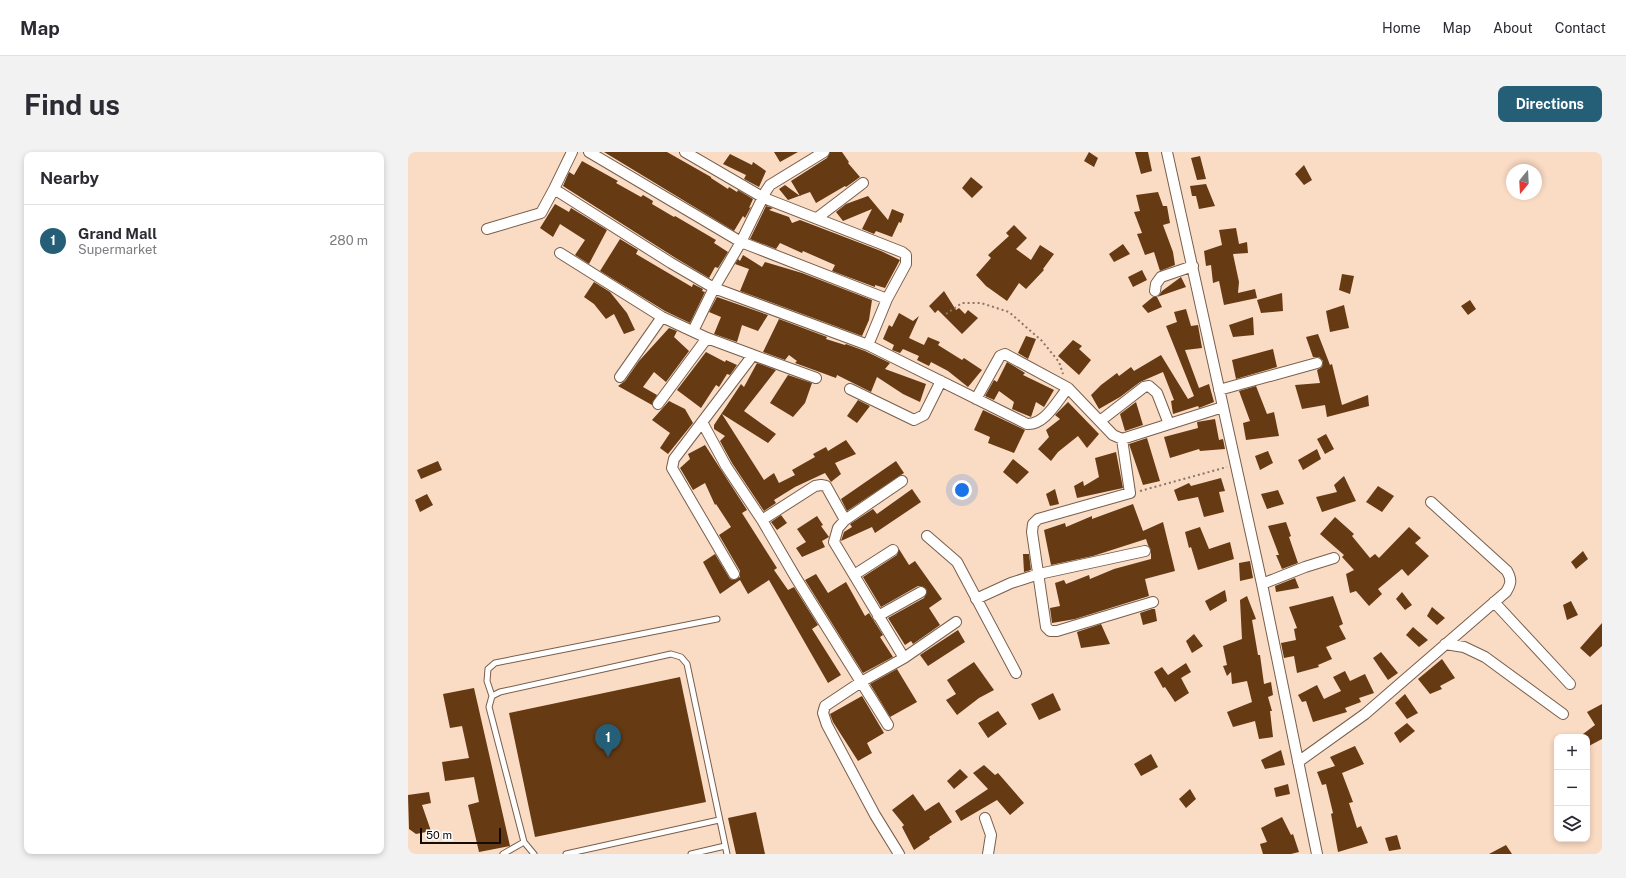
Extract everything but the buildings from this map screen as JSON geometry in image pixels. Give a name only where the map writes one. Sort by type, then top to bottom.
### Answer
[{"type":"street","points":[[487,229],[541,213],[572,152]]},
{"type":"street","points":[[590,152],[741,242],[887,299]]},
{"type":"street","points":[[685,152],[764,198],[906,255],[906,264],[887,299],[868,345]]},
{"type":"street","points":[[693,331],[714,288],[741,242],[770,185],[824,152]]},
{"type":"street","points":[[1167,152],[1262,584],[1317,854]]},
{"type":"street","points":[[817,218],[863,183]]},
{"type":"street","points":[[554,189],[671,263],[714,288],[868,345],[1027,424],[1035,424],[1041,420],[1068,388]]},
{"type":"street","points":[[560,253],[662,317],[707,338],[816,378]]},
{"type":"street","points":[[1155,291],[1158,279],[1193,266]]},
{"type":"street","points":[[620,377],[662,317]]},
{"type":"street","points":[[658,404],[707,338]]},
{"type":"street","points":[[734,574],[672,468],[674,459],[753,354]]},
{"type":"street","points":[[976,399],[1000,356],[1005,354],[1068,388],[1112,435],[1122,439],[1223,407]]},
{"type":"street","points":[[1219,390],[1317,363]]},
{"type":"street","points":[[850,389],[914,420],[924,415],[941,381]]},
{"type":"street","points":[[1100,421],[1144,387],[1149,386],[1157,394],[1169,424]]},
{"type":"street","points":[[702,422],[726,466],[762,520],[796,578],[888,725]]},
{"type":"street","points":[[1122,439],[1130,493],[1038,519],[1033,524],[1032,532],[1046,627],[1050,631],[1057,632],[1154,602]]},
{"type":"street","points":[[902,481],[845,520],[838,528],[834,542],[904,658]]},
{"type":"street","points":[[762,520],[815,486],[821,484],[826,486],[845,520]]},
{"type":"street","points":[[1298,762],[1365,714],[1506,592],[1510,586],[1511,578],[1507,571],[1431,502]]},
{"type":"street","points":[[927,536],[957,562],[1016,673]]},
{"type":"street","points":[[854,576],[893,550]]},
{"type":"street","points":[[976,599],[1011,583],[1039,574],[1145,550]]},
{"type":"street","points":[[1262,584],[1305,567],[1334,558]]},
{"type":"street","points":[[878,616],[920,592]]},
{"type":"street","points":[[1494,602],[1570,684]]},
{"type":"street","points":[[899,854],[875,815],[827,725],[823,713],[825,706],[861,682],[904,658],[956,622]]},
{"type":"street","points":[[1445,644],[1464,647],[1485,657],[1563,714]]},
{"type":"street","points":[[985,818],[992,835],[988,854]]},
{"type":"lane","points":[[534,854],[524,842],[489,707],[492,696],[488,681],[488,669],[495,663],[717,619]]},
{"type":"lane","points":[[492,696],[500,692],[671,654],[681,657],[687,664],[727,854]]},
{"type":"lane","points":[[566,854],[719,820]]},
{"type":"lane","points":[[503,854],[524,842]]},
{"type":"lane","points":[[691,854],[725,846]]},
{"type":"path","points":[[946,314],[962,303],[981,303],[1009,312],[1042,342],[1059,362],[1068,388]]},
{"type":"path","points":[[1130,493],[1236,464]]},
{"type":"place","name":"Grand Mall","points":[[608,757]]}]
